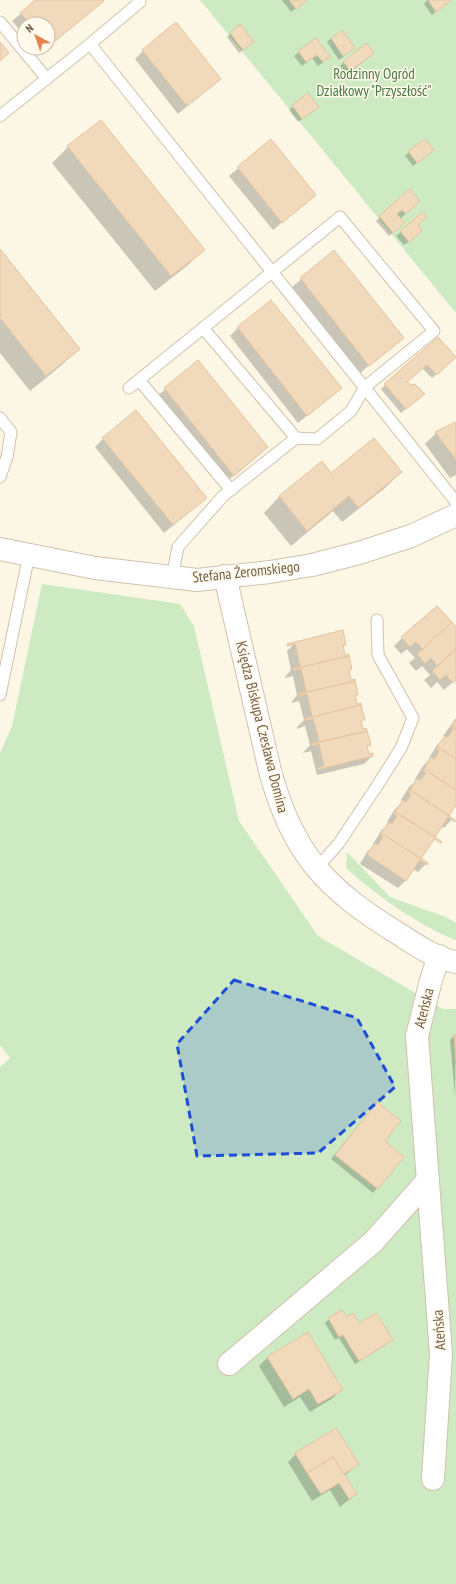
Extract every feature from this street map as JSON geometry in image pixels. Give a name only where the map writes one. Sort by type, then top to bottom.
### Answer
[{"type":"street","name":"Stefana Żeromskiego","points":[[0,549],[95,568],[197,580],[270,572],[312,565],[359,553],[411,536],[456,515]]},
{"type":"street","name":"Księdza Biskupa Czesława Domina","points":[[226,576],[241,650],[276,795],[295,838],[314,867],[332,886],[360,909],[415,944],[448,959]]},
{"type":"street","name":"Ateńska","points":[[433,1479],[441,1354],[417,1036],[431,980],[448,959]]},
{"type":"street","points":[[229,1364],[373,1242],[428,1180]]},
{"type":"lane","points":[[0,116],[140,2],[138,0]]},
{"type":"lane","points":[[0,22],[47,79]]},
{"type":"lane","points":[[90,44],[456,502]]},
{"type":"lane","points":[[129,388],[340,217],[434,331],[365,387],[351,411],[317,439],[296,438],[223,496],[178,547],[172,578]]},
{"type":"lane","points":[[203,328],[296,438]]},
{"type":"lane","points":[[139,380],[231,490]]},
{"type":"lane","points":[[0,418],[11,432],[7,457],[0,477]]},
{"type":"lane","points":[[0,695],[29,555]]},
{"type":"lane","points":[[314,867],[326,858],[339,843],[381,780],[401,748],[413,718],[378,655],[377,620]]},
{"type":"highlighted area","points":[[234,980],[357,1018],[395,1087],[318,1153],[197,1156],[177,1044]]},
{"type":"green space","name":"Rodzinny Ogród Działkowy \"Przyszłość\"","points":[[200,0],[456,0],[456,313],[455,312]]},
{"type":"green space","points":[[42,584],[180,604],[194,626],[239,821],[318,936],[443,1009],[456,1009],[456,1584],[0,1584],[0,1067],[10,1058],[0,1045],[0,753],[12,726]]},
{"type":"green space","points":[[347,852],[390,897],[446,917],[456,923],[456,940],[428,927],[398,909],[357,878],[346,868]]},
{"type":"building","points":[[35,0],[104,1],[56,40],[56,16],[23,16],[20,13]]},
{"type":"building","points":[[289,0],[307,0],[296,9]]},
{"type":"building","points":[[428,0],[451,0],[436,12]]},
{"type":"building","points":[[176,22],[221,79],[187,106],[142,50]]},
{"type":"building","points":[[240,24],[254,42],[243,50],[230,33]]},
{"type":"building","points":[[342,30],[355,48],[343,56],[331,38]]},
{"type":"building","points":[[316,38],[330,57],[323,62],[317,55],[306,62],[298,51]]},
{"type":"building","points":[[0,42],[9,53],[0,61]]},
{"type":"building","points":[[366,43],[374,53],[351,71],[343,62]]},
{"type":"building","points":[[308,93],[319,107],[302,119],[292,105]]},
{"type":"building","points":[[101,120],[205,250],[171,276],[67,146]]},
{"type":"building","points":[[271,139],[316,195],[282,223],[237,167]]},
{"type":"building","points":[[425,139],[434,150],[417,163],[408,151]]},
{"type":"building","points":[[410,189],[420,201],[406,214],[402,210],[397,214],[405,223],[393,233],[379,216]]},
{"type":"building","points":[[423,212],[427,217],[418,225],[422,231],[409,242],[400,231]]},
{"type":"building","points":[[0,249],[80,349],[46,376],[0,318]]},
{"type":"building","points":[[334,250],[404,338],[369,366],[300,278]]},
{"type":"building","points":[[271,300],[342,388],[307,416],[237,327]]},
{"type":"building","points":[[438,337],[456,357],[437,375],[427,365],[407,382],[411,385],[415,384],[425,394],[406,409],[384,384]]},
{"type":"building","points":[[198,360],[268,447],[234,476],[164,388]]},
{"type":"building","points":[[136,410],[207,498],[173,525],[102,438]]},
{"type":"building","points":[[456,422],[456,460],[435,432]]},
{"type":"building","points":[[374,438],[402,472],[358,508],[349,496],[307,531],[279,496],[322,461],[331,473]]},
{"type":"building","points":[[437,606],[452,622],[423,649],[416,642],[410,647],[401,637]]},
{"type":"building","points":[[452,622],[456,627],[456,649],[437,666],[431,658],[425,664],[417,654]]},
{"type":"building","points":[[343,630],[346,645],[343,645],[345,655],[349,654],[349,656],[292,668],[300,666],[295,644],[287,646],[287,644]]},
{"type":"building","points":[[456,649],[456,680],[453,683],[446,675],[440,680],[432,671]]},
{"type":"building","points":[[349,656],[352,669],[349,670],[351,680],[355,679],[355,681],[299,694],[306,691],[301,669],[293,671],[293,669]]},
{"type":"building","points":[[355,681],[358,695],[355,695],[357,704],[361,703],[361,705],[305,719],[312,716],[307,694],[299,696],[299,694]]},
{"type":"building","points":[[361,705],[365,720],[361,720],[363,729],[366,728],[367,731],[311,744],[319,741],[313,719],[305,721],[305,719]]},
{"type":"building","points":[[456,719],[456,729],[452,726]]},
{"type":"building","points":[[452,726],[456,729],[456,759],[437,747],[445,736],[448,737],[453,729],[450,727]]},
{"type":"building","points":[[367,731],[371,745],[367,746],[369,754],[373,753],[373,756],[317,770],[317,768],[324,766],[319,744],[311,746],[311,744]]},
{"type":"building","points":[[437,747],[456,759],[456,790],[424,769],[431,757],[434,759],[439,751],[436,749]]},
{"type":"building","points":[[424,769],[456,790],[456,805],[449,816],[410,790],[417,778],[420,780],[426,773],[423,771]]},
{"type":"building","points":[[410,790],[455,820],[455,822],[448,817],[435,837],[395,812],[403,800],[406,802],[411,794],[408,792]]},
{"type":"building","points":[[395,812],[442,842],[441,843],[434,839],[421,859],[381,833],[389,822],[392,824],[397,816],[394,814]]},
{"type":"building","points":[[381,833],[428,863],[427,865],[420,860],[406,881],[367,855],[375,843],[378,845],[383,837],[380,835]]},
{"type":"building","points":[[454,1035],[456,1035],[456,1060]]},
{"type":"building","points":[[377,1102],[401,1121],[385,1141],[404,1157],[378,1189],[335,1155]]},
{"type":"building","points":[[342,1310],[347,1317],[353,1313],[360,1323],[376,1313],[393,1340],[359,1361],[343,1335],[339,1337],[328,1318]]},
{"type":"building","points":[[308,1332],[343,1390],[318,1404],[309,1389],[293,1399],[267,1357]]},
{"type":"building","points":[[336,1428],[359,1464],[344,1474],[333,1457],[307,1473],[295,1453]]},
{"type":"building","points":[[333,1457],[357,1494],[349,1499],[339,1483],[321,1494],[307,1473]]}]
